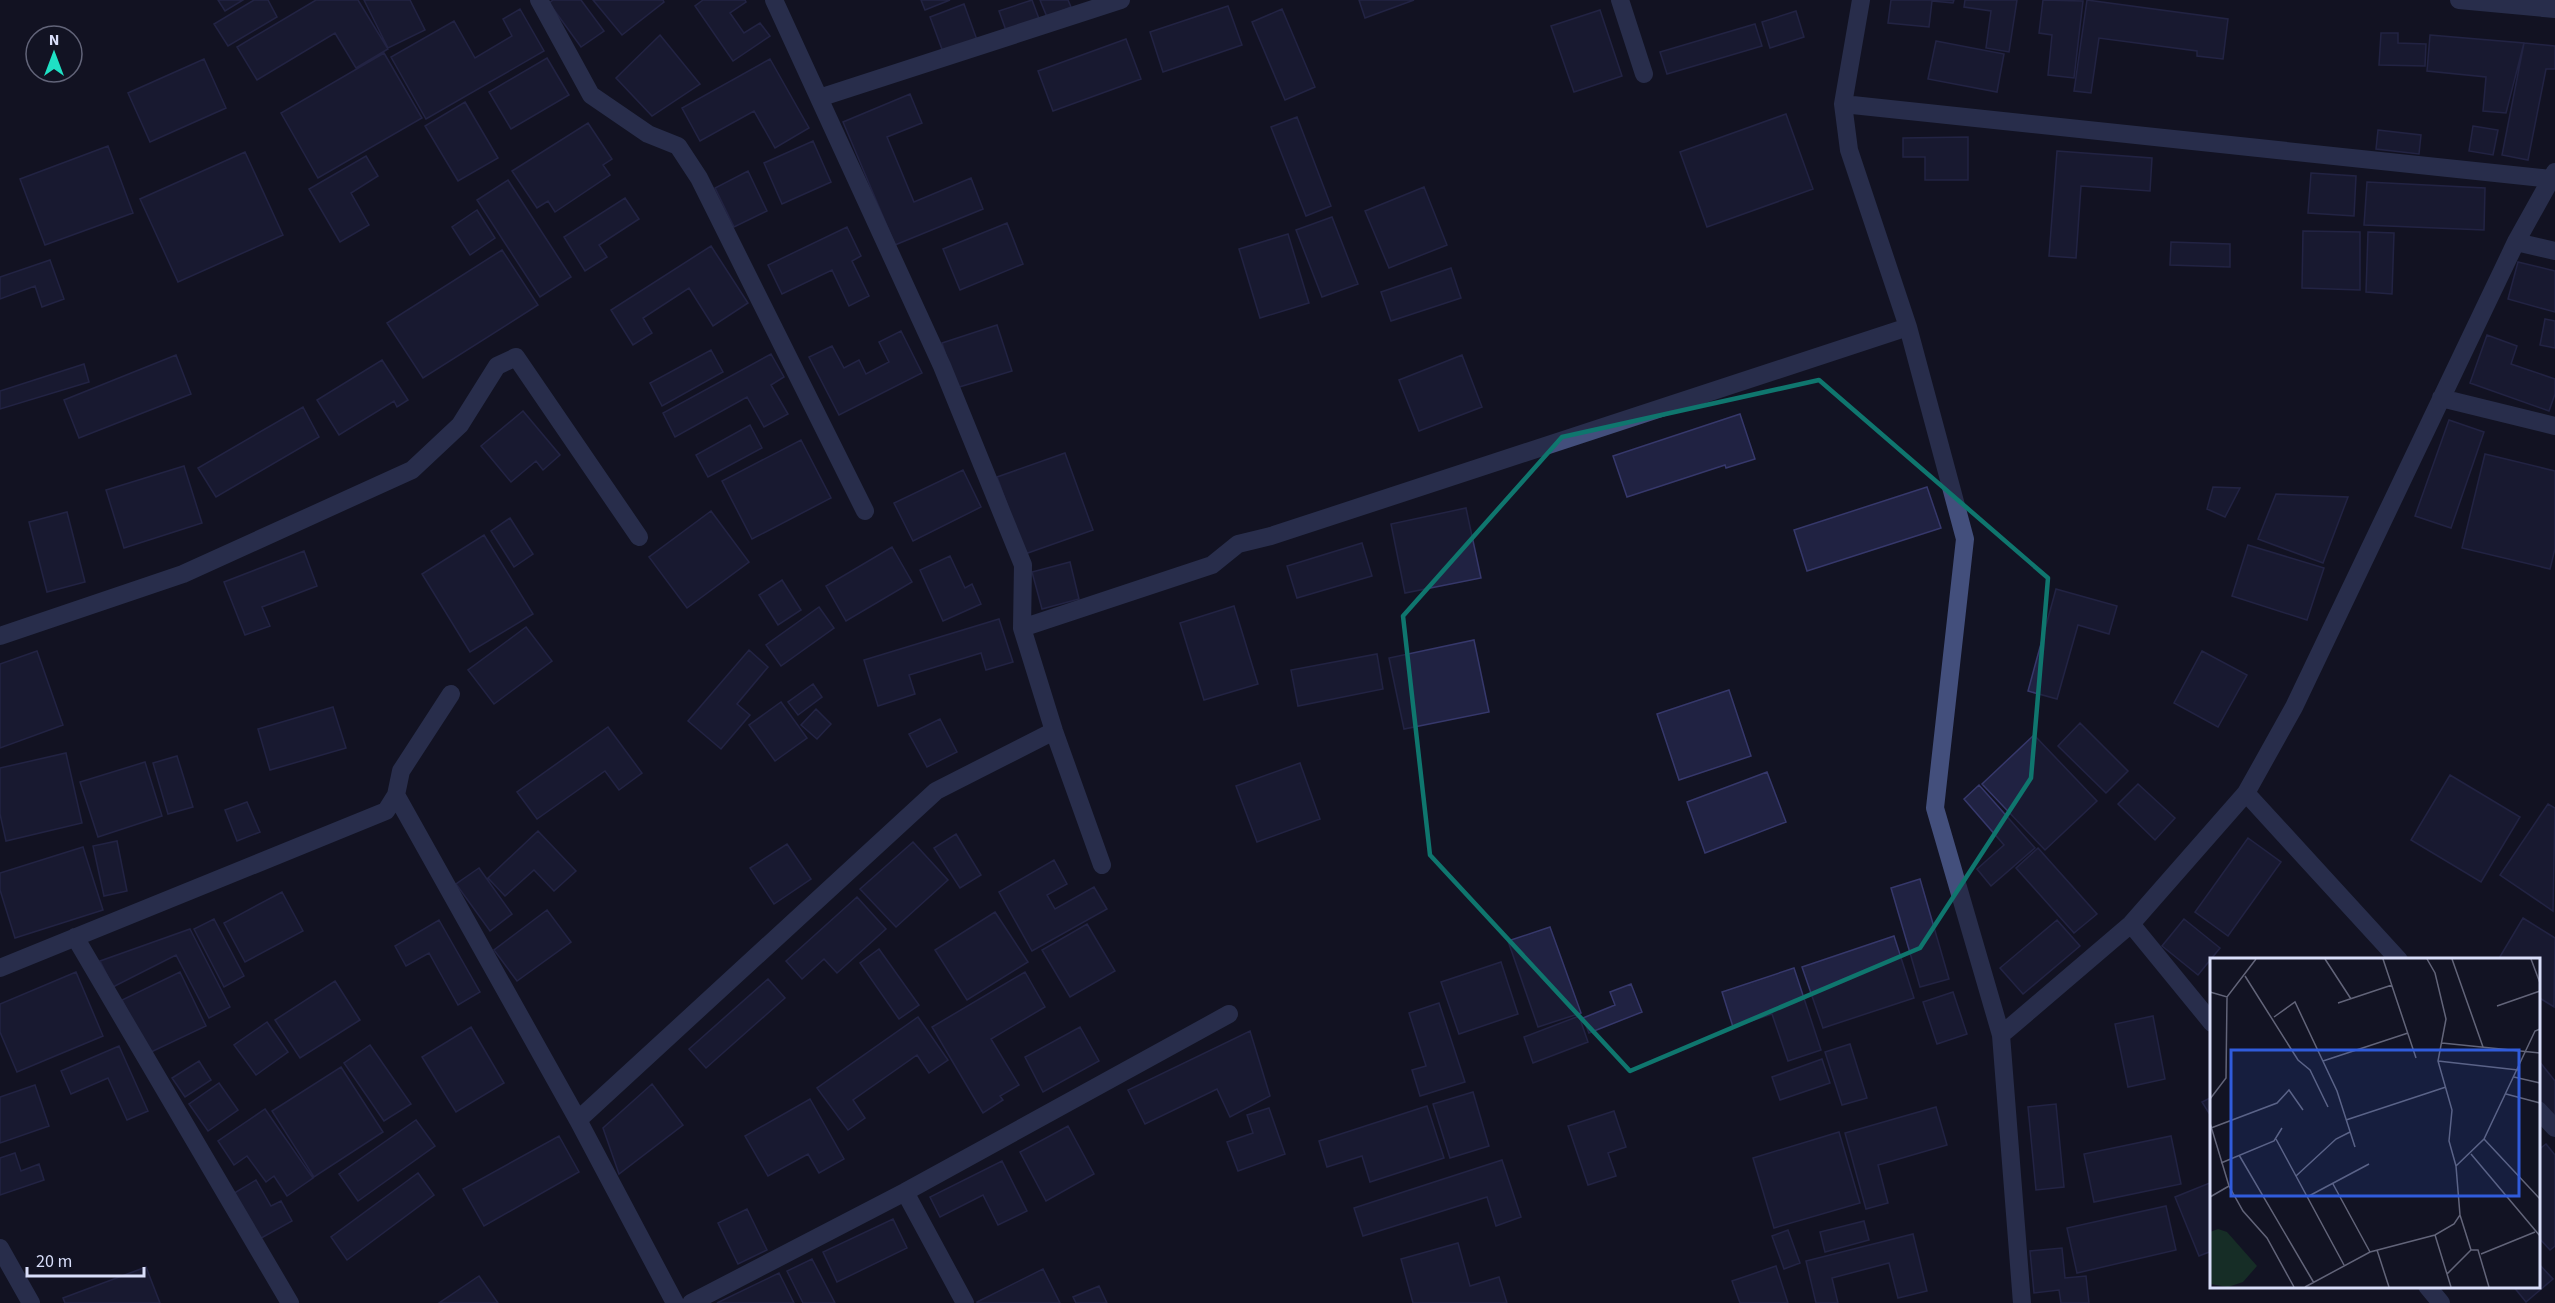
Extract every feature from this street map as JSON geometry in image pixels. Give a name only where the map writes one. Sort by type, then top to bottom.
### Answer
[{"type":"street","points":[[539,0],[591,95],[648,134],[678,146],[699,178],[865,511]]},
{"type":"street","points":[[774,0],[942,366],[1023,565],[1022,628],[1054,731],[1102,865]]},
{"type":"street","points":[[819,99],[1121,0]]},
{"type":"street","points":[[1620,0],[1644,74]]},
{"type":"street","points":[[1861,0],[1843,104],[1849,150],[1908,327],[1965,539],[1935,808],[2001,1035],[2022,1303]]},
{"type":"street","points":[[2459,0],[2555,9]]},
{"type":"street","points":[[1843,104],[2553,176],[2516,242],[2294,707],[2246,794],[2131,924],[2001,1035]]},
{"type":"street","points":[[2516,242],[2555,251]]},
{"type":"street","points":[[1022,628],[1212,565],[1238,544],[1282,532],[1908,327]]},
{"type":"street","points":[[0,636],[183,574],[412,470],[460,426],[497,366],[516,357],[639,537]]},
{"type":"street","points":[[2441,398],[2555,426]]},
{"type":"street","points":[[0,968],[386,811],[396,795],[400,771],[451,694]]},
{"type":"street","points":[[578,1120],[936,791],[1054,731]]},
{"type":"street","points":[[2246,794],[2397,958]]},
{"type":"street","points":[[396,795],[578,1120],[675,1303]]},
{"type":"street","points":[[2131,924],[2210,1022]]},
{"type":"street","points":[[75,937],[290,1303]]},
{"type":"street","points":[[691,1303],[905,1192],[1229,1014]]},
{"type":"street","points":[[2540,1112],[2555,1128]]},
{"type":"street","points":[[905,1192],[965,1303]]},
{"type":"street","points":[[0,1248],[31,1303]]},
{"type":"street","points":[[2428,1288],[2441,1303]]},
{"type":"highlighted area","points":[[1819,380],[2048,578],[2031,778],[1920,948],[1630,1071],[1430,855],[1403,616],[1562,437]]},
{"type":"building","points":[[218,0],[243,0],[225,11]]},
{"type":"building","points":[[254,0],[268,0],[277,17],[228,46],[214,24]]},
{"type":"building","points":[[316,0],[358,0],[388,49],[356,68],[335,33],[257,80],[237,47]]},
{"type":"building","points":[[364,0],[410,0],[425,30],[388,48]]},
{"type":"building","points":[[553,0],[581,0],[604,31],[581,47],[549,3]]},
{"type":"building","points":[[593,0],[663,0],[664,2],[622,35]]},
{"type":"building","points":[[703,0],[745,0],[746,2],[730,13],[744,33],[760,23],[770,36],[733,61],[695,6]]},
{"type":"building","points":[[921,0],[950,0],[925,10]]},
{"type":"building","points":[[1032,0],[1041,24],[1008,36],[999,11]]},
{"type":"building","points":[[1040,0],[1068,0],[1071,7],[1047,17]]},
{"type":"building","points":[[1359,0],[1414,0],[1365,18]]},
{"type":"building","points":[[1891,0],[1954,0],[1953,3],[1932,1],[1929,27],[1888,23]]},
{"type":"building","points":[[1965,0],[2017,0],[2009,52],[1986,48],[1991,11],[1964,7]]},
{"type":"building","points":[[2043,0],[2083,1],[2074,78],[2048,75],[2052,35],[2039,33]]},
{"type":"building","points":[[2087,0],[2228,19],[2223,59],[2197,56],[2197,51],[2099,38],[2091,93],[2074,91]]},
{"type":"building","points":[[964,4],[977,40],[943,52],[930,17]]},
{"type":"building","points":[[1228,6],[1242,45],[1163,72],[1150,32]]},
{"type":"building","points":[[520,9],[544,51],[426,119],[391,57],[454,21],[475,58],[512,36],[503,19]]},
{"type":"building","points":[[1282,9],[1315,87],[1285,100],[1252,22]]},
{"type":"building","points":[[1600,10],[1622,76],[1574,92],[1551,26]]},
{"type":"building","points":[[1796,11],[1804,37],[1770,48],[1762,22]]},
{"type":"building","points":[[1755,24],[1762,46],[1667,74],[1660,52]]},
{"type":"building","points":[[2381,33],[2398,33],[2398,43],[2426,44],[2425,66],[2379,65]]},
{"type":"building","points":[[660,35],[700,84],[652,116],[616,78]]},
{"type":"building","points":[[2430,35],[2524,43],[2506,113],[2483,111],[2486,77],[2427,71]]},
{"type":"building","points":[[1126,39],[1141,79],[1053,111],[1038,71]]},
{"type":"building","points":[[1936,41],[2004,54],[1997,92],[1928,79]]},
{"type":"building","points":[[2524,43],[2555,46],[2555,69],[2546,69],[2528,160],[2502,155]]},
{"type":"building","points":[[384,53],[422,118],[318,178],[281,113]]},
{"type":"building","points":[[547,58],[569,95],[511,129],[489,92]]},
{"type":"building","points":[[204,59],[226,108],[150,142],[128,93]]},
{"type":"building","points":[[770,59],[809,128],[775,148],[754,111],[700,141],[682,108]]},
{"type":"building","points":[[910,94],[922,123],[887,137],[914,202],[971,178],[983,209],[895,245],[843,122]]},
{"type":"building","points":[[465,102],[498,158],[458,181],[425,126]]},
{"type":"building","points":[[1786,114],[1813,189],[1707,227],[1680,152]]},
{"type":"building","points":[[1297,117],[1331,206],[1306,216],[1271,127]]},
{"type":"building","points":[[588,123],[612,159],[603,165],[610,175],[555,212],[548,201],[537,208],[512,171]]},
{"type":"building","points":[[2473,126],[2498,130],[2493,155],[2469,151]]},
{"type":"building","points":[[2378,130],[2421,135],[2419,154],[2376,149]]},
{"type":"building","points":[[1968,137],[1968,180],[1925,180],[1925,157],[1903,157],[1903,138]]},
{"type":"building","points":[[813,141],[831,182],[782,204],[764,163]]},
{"type":"building","points":[[108,146],[133,213],[45,245],[20,179]]},
{"type":"building","points":[[2057,151],[2152,158],[2150,191],[2081,186],[2076,258],[2049,256]]},
{"type":"building","points":[[245,152],[283,235],[178,282],[140,199]]},
{"type":"building","points":[[366,156],[378,176],[351,193],[369,225],[340,242],[309,189]]},
{"type":"building","points":[[748,171],[767,211],[734,227],[715,188]]},
{"type":"building","points":[[2311,173],[2356,176],[2354,216],[2308,213]]},
{"type":"building","points":[[508,180],[571,277],[540,297],[477,200]]},
{"type":"building","points":[[2367,182],[2485,188],[2484,230],[2364,225]]},
{"type":"building","points":[[1424,187],[1447,245],[1389,268],[1365,211]]},
{"type":"building","points":[[625,198],[639,219],[599,245],[607,257],[585,271],[564,237]]},
{"type":"building","points":[[477,210],[495,238],[470,255],[452,227]]},
{"type":"building","points":[[1332,217],[1358,284],[1322,297],[1296,230]]},
{"type":"building","points":[[1007,223],[1023,264],[960,290],[943,249]]},
{"type":"building","points":[[847,227],[861,256],[852,261],[869,296],[849,306],[832,270],[782,294],[768,265]]},
{"type":"building","points":[[2303,231],[2360,232],[2360,290],[2302,288]]},
{"type":"building","points":[[2368,232],[2394,233],[2392,294],[2366,292]]},
{"type":"building","points":[[1288,234],[1309,303],[1260,318],[1239,249]]},
{"type":"building","points":[[2171,242],[2230,244],[2230,267],[2170,265]]},
{"type":"building","points":[[711,246],[748,303],[713,326],[689,288],[643,318],[652,333],[633,345],[611,310]]},
{"type":"building","points":[[502,250],[538,305],[423,378],[387,323]]},
{"type":"building","points":[[50,260],[64,299],[42,307],[35,286],[0,299],[0,277]]},
{"type":"building","points":[[2518,262],[2555,271],[2555,312],[2508,299]]},
{"type":"building","points":[[1451,268],[1461,298],[1391,321],[1381,292]]},
{"type":"building","points":[[2545,319],[2555,321],[2555,348],[2540,345]]},
{"type":"building","points":[[997,325],[1012,371],[956,388],[942,343]]},
{"type":"building","points":[[901,331],[922,373],[839,415],[809,357],[832,346],[844,368],[859,360],[866,374],[889,362],[879,342]]},
{"type":"building","points":[[2487,335],[2517,346],[2511,364],[2555,379],[2555,394],[2549,411],[2470,383]]},
{"type":"building","points":[[711,350],[723,372],[662,406],[650,383]]},
{"type":"building","points":[[771,354],[784,377],[771,385],[788,414],[764,427],[747,397],[675,437],[663,413]]},
{"type":"building","points":[[176,355],[191,394],[79,438],[64,400]]},
{"type":"building","points":[[1462,355],[1482,407],[1419,431],[1399,380]]},
{"type":"building","points":[[382,360],[408,400],[397,407],[394,401],[339,435],[317,400]]},
{"type":"building","points":[[84,364],[89,382],[0,409],[0,391]]},
{"type":"building","points":[[303,407],[319,437],[216,497],[198,468]]},
{"type":"building","points":[[523,411],[560,455],[543,470],[536,461],[511,482],[481,446]]},
{"type":"building","points":[[1740,414],[1755,459],[1726,468],[1725,465],[1627,497],[1613,456]]},
{"type":"building","points":[[2449,420],[2484,432],[2451,528],[2415,516]]},
{"type":"building","points":[[750,425],[762,448],[708,477],[696,455]]},
{"type":"building","points":[[801,440],[831,498],[752,539],[722,481]]},
{"type":"building","points":[[1065,453],[1093,530],[1025,554],[997,477]]},
{"type":"building","points":[[2485,454],[2555,471],[2555,549],[2550,569],[2462,548]]},
{"type":"building","points":[[184,466],[202,523],[124,548],[106,490]]},
{"type":"building","points":[[963,470],[981,507],[913,541],[894,503]]},
{"type":"building","points":[[1927,487],[1941,528],[1807,571],[1794,530]]},
{"type":"building","points":[[2213,487],[2240,488],[2225,517],[2207,509]]},
{"type":"building","points":[[2276,494],[2348,497],[2323,563],[2258,539]]},
{"type":"building","points":[[1466,508],[1481,578],[1405,593],[1391,524]]},
{"type":"building","points":[[711,511],[749,562],[687,608],[649,557]]},
{"type":"building","points":[[67,512],[85,582],[47,592],[29,522]]},
{"type":"building","points":[[510,518],[533,554],[514,567],[491,531]]},
{"type":"building","points":[[484,535],[533,614],[470,652],[422,574]]},
{"type":"building","points":[[1362,543],[1372,576],[1297,598],[1287,566]]},
{"type":"building","points":[[2248,545],[2324,568],[2307,620],[2232,596]]},
{"type":"building","points":[[892,547],[912,582],[846,621],[826,586]]},
{"type":"building","points":[[304,551],[317,586],[262,607],[270,626],[245,635],[224,582]]},
{"type":"building","points":[[950,556],[965,588],[972,584],[981,604],[943,621],[920,570]]},
{"type":"building","points":[[1070,562],[1079,599],[1042,609],[1032,572]]},
{"type":"building","points":[[782,580],[801,610],[778,625],[759,595]]},
{"type":"building","points":[[2056,589],[2117,606],[2109,634],[2078,625],[2057,699],[2028,691]]},
{"type":"building","points":[[1234,606],[1258,684],[1204,700],[1180,623]]},
{"type":"building","points":[[819,607],[834,628],[781,666],[766,645]]},
{"type":"building","points":[[999,619],[1013,662],[986,670],[981,653],[909,675],[915,694],[878,706],[864,660]]},
{"type":"building","points":[[526,627],[552,661],[494,704],[468,670]]},
{"type":"building","points":[[1474,640],[1489,712],[1404,729],[1389,658]]},
{"type":"building","points":[[749,650],[768,667],[737,704],[750,715],[721,749],[688,721]]},
{"type":"building","points":[[37,651],[63,725],[0,748],[0,664]]},
{"type":"building","points":[[2202,651],[2247,675],[2218,727],[2174,703]]},
{"type":"building","points":[[1377,654],[1383,689],[1298,706],[1291,670]]},
{"type":"building","points":[[813,684],[822,697],[798,715],[788,702]]},
{"type":"building","points":[[1729,690],[1751,756],[1679,780],[1657,714]]},
{"type":"building","points":[[781,702],[807,738],[775,761],[749,725]]},
{"type":"building","points":[[333,707],[346,748],[270,770],[258,729]]},
{"type":"building","points":[[816,709],[831,724],[817,739],[801,725]]},
{"type":"building","points":[[940,719],[957,752],[927,767],[909,734]]},
{"type":"building","points":[[2080,723],[2128,771],[2106,793],[2058,746]]},
{"type":"building","points":[[608,727],[642,773],[619,790],[605,771],[537,819],[517,792]]},
{"type":"building","points":[[2034,735],[2097,801],[2045,850],[1982,784]]},
{"type":"building","points":[[66,753],[82,823],[6,841],[0,814],[0,768]]},
{"type":"building","points":[[177,756],[193,807],[168,814],[153,763]]},
{"type":"building","points":[[145,762],[162,816],[98,837],[80,782]]},
{"type":"building","points":[[1300,763],[1320,819],[1257,842],[1236,786]]},
{"type":"building","points":[[1767,772],[1786,822],[1705,853],[1687,802]]},
{"type":"building","points":[[2450,775],[2520,817],[2481,882],[2411,840]]},
{"type":"building","points":[[2138,784],[2175,818],[2155,840],[2118,804]]},
{"type":"building","points":[[1979,785],[2035,848],[1991,886],[1977,869],[2004,845],[1964,799]]},
{"type":"building","points":[[247,802],[260,832],[237,841],[225,810]]},
{"type":"building","points":[[2548,804],[2555,808],[2553,911],[2500,875]]},
{"type":"building","points":[[538,831],[576,871],[554,891],[534,870],[505,896],[488,878]]},
{"type":"building","points":[[956,834],[981,875],[960,888],[934,848]]},
{"type":"building","points":[[2248,838],[2281,862],[2228,936],[2195,912]]},
{"type":"building","points":[[117,841],[127,891],[104,896],[93,846]]},
{"type":"building","points":[[913,842],[948,880],[896,927],[860,889]]},
{"type":"building","points":[[787,844],[811,879],[774,904],[750,868]]},
{"type":"building","points":[[83,847],[103,910],[15,938],[0,890],[0,873]]},
{"type":"building","points":[[2038,848],[2097,914],[2074,933],[2016,868]]},
{"type":"building","points":[[1054,860],[1067,884],[1047,895],[1055,909],[1094,887],[1107,909],[1032,951],[999,892]]},
{"type":"building","points":[[479,868],[512,914],[490,931],[456,884]]},
{"type":"building","points":[[1920,879],[1949,979],[1920,987],[1891,888]]},
{"type":"building","points":[[282,892],[303,931],[245,962],[224,923]]},
{"type":"building","points":[[857,897],[886,929],[837,973],[824,959],[802,979],[786,961]]},
{"type":"building","points":[[547,910],[571,942],[517,981],[494,950]]},
{"type":"building","points":[[995,912],[1028,962],[967,1000],[935,950]]},
{"type":"building","points":[[2523,918],[2555,938],[2554,1007],[2540,998],[2540,958],[2499,958]]},
{"type":"building","points":[[214,919],[244,976],[224,987],[194,929]]},
{"type":"building","points":[[2184,919],[2220,948],[2198,975],[2162,946]]},
{"type":"building","points":[[439,920],[480,992],[458,1005],[429,953],[406,966],[395,946]]},
{"type":"building","points":[[2057,920],[2080,946],[2023,994],[2000,968]]},
{"type":"building","points":[[1087,924],[1115,971],[1070,997],[1042,950]]},
{"type":"building","points":[[1550,927],[1581,1013],[1538,1027],[1508,941]]},
{"type":"building","points":[[190,929],[230,1007],[209,1018],[176,955],[113,987],[100,961]]},
{"type":"building","points":[[1894,936],[1914,998],[1823,1028],[1802,967]]},
{"type":"building","points":[[879,949],[919,1005],[899,1019],[860,963]]},
{"type":"building","points":[[1501,962],[1518,1014],[1459,1034],[1441,982]]},
{"type":"building","points":[[1794,968],[1821,1050],[1788,1061],[1772,1014],[1733,1027],[1722,992]]},
{"type":"building","points":[[76,972],[103,1036],[17,1072],[0,1032],[0,1004]]},
{"type":"building","points":[[180,972],[206,1026],[149,1053],[122,1000]]},
{"type":"building","points":[[1025,972],[1045,1007],[991,1039],[1019,1085],[1000,1096],[1003,1100],[983,1113],[932,1027]]},
{"type":"building","points":[[768,979],[785,998],[706,1068],[689,1049]]},
{"type":"building","points":[[335,981],[360,1020],[300,1058],[275,1020]]},
{"type":"building","points":[[1631,984],[1642,1012],[1589,1033],[1583,1018],[1615,1005],[1610,992]]},
{"type":"building","points":[[1953,992],[1967,1034],[1937,1044],[1923,1002]]},
{"type":"building","points":[[1439,1003],[1465,1082],[1420,1096],[1412,1070],[1426,1066],[1409,1013]]},
{"type":"building","points":[[1579,1016],[1588,1042],[1533,1063],[1524,1037]]},
{"type":"building","points":[[2153,1016],[2165,1079],[2128,1087],[2115,1024]]},
{"type":"building","points":[[918,1017],[948,1060],[929,1073],[917,1055],[853,1100],[865,1118],[848,1130],[817,1088]]},
{"type":"building","points":[[267,1022],[288,1052],[256,1075],[234,1045]]},
{"type":"building","points":[[471,1027],[504,1083],[456,1112],[422,1057]]},
{"type":"building","points":[[1080,1027],[1099,1061],[1043,1092],[1025,1057]]},
{"type":"building","points":[[1250,1031],[1270,1096],[1230,1117],[1217,1089],[1145,1124],[1128,1090]]},
{"type":"building","points":[[1850,1044],[1867,1098],[1842,1105],[1825,1052]]},
{"type":"building","points":[[370,1045],[411,1104],[384,1121],[344,1063]]},
{"type":"building","points":[[119,1046],[148,1111],[127,1120],[108,1078],[71,1094],[61,1071]]},
{"type":"building","points":[[1822,1059],[1830,1083],[1780,1100],[1772,1077]]},
{"type":"building","points":[[199,1061],[211,1080],[185,1097],[172,1078]]},
{"type":"building","points":[[2540,1062],[2555,1081],[2555,1123],[2540,1105]]},
{"type":"building","points":[[341,1067],[383,1132],[314,1177],[272,1111]]},
{"type":"building","points":[[219,1083],[238,1110],[208,1131],[189,1104]]},
{"type":"building","points":[[652,1084],[683,1125],[619,1174],[603,1128]]},
{"type":"building","points":[[35,1085],[49,1126],[0,1143],[0,1097]]},
{"type":"building","points":[[1473,1092],[1489,1146],[1450,1158],[1433,1104]]},
{"type":"building","points":[[2210,1098],[2210,1115],[2202,1102]]},
{"type":"building","points":[[810,1099],[844,1159],[819,1173],[808,1154],[768,1176],[745,1136]]},
{"type":"building","points":[[2056,1104],[2064,1187],[2036,1190],[2028,1107]]},
{"type":"building","points":[[1427,1106],[1444,1158],[1370,1182],[1362,1156],[1327,1167],[1319,1141]]},
{"type":"building","points":[[1936,1107],[1947,1145],[1878,1165],[1888,1203],[1866,1209],[1845,1133]]},
{"type":"building","points":[[1269,1108],[1285,1154],[1238,1171],[1227,1142],[1253,1133],[1247,1115]]},
{"type":"building","points":[[265,1109],[313,1178],[287,1196],[274,1176],[266,1182],[247,1156],[234,1165],[218,1141]]},
{"type":"building","points":[[1614,1111],[1626,1147],[1608,1153],[1616,1176],[1588,1185],[1568,1126]]},
{"type":"building","points":[[416,1120],[435,1146],[358,1201],[339,1174]]},
{"type":"building","points":[[1068,1126],[1094,1174],[1046,1201],[1020,1152]]},
{"type":"building","points":[[1839,1132],[1860,1203],[1774,1228],[1753,1158]]},
{"type":"building","points":[[559,1136],[579,1172],[484,1226],[463,1189]]},
{"type":"building","points":[[2171,1136],[2181,1184],[2094,1202],[2084,1154]]},
{"type":"building","points":[[2546,1144],[2555,1155],[2555,1246],[2550,1250],[2540,1239],[2540,1148]]},
{"type":"building","points":[[15,1153],[21,1171],[39,1164],[44,1180],[0,1195],[0,1158]]},
{"type":"building","points":[[1502,1160],[1521,1217],[1496,1226],[1487,1197],[1363,1236],[1354,1208]]},
{"type":"building","points":[[1002,1161],[1027,1211],[998,1225],[983,1195],[940,1217],[930,1197]]},
{"type":"building","points":[[418,1173],[434,1195],[347,1260],[331,1237]]},
{"type":"building","points":[[256,1180],[271,1206],[281,1201],[292,1221],[256,1241],[231,1195]]},
{"type":"building","points":[[2210,1183],[2210,1252],[2199,1256],[2175,1197]]},
{"type":"building","points":[[2166,1206],[2176,1250],[2077,1273],[2067,1228]]},
{"type":"building","points":[[747,1209],[767,1250],[738,1264],[718,1223]]},
{"type":"building","points":[[893,1219],[907,1248],[837,1282],[823,1252]]},
{"type":"building","points":[[1864,1221],[1869,1240],[1825,1252],[1820,1232]]},
{"type":"building","points":[[1788,1230],[1800,1263],[1784,1269],[1772,1236]]},
{"type":"building","points":[[1913,1234],[1927,1291],[1898,1298],[1889,1263],[1832,1278],[1838,1303],[1816,1303],[1806,1261]]},
{"type":"building","points":[[1458,1243],[1470,1286],[1499,1277],[1507,1303],[1413,1303],[1401,1259]]},
{"type":"building","points":[[2062,1248],[2065,1278],[2086,1276],[2089,1303],[2061,1303],[2059,1290],[2034,1293],[2030,1251]]},
{"type":"building","points":[[812,1259],[835,1303],[803,1303],[787,1271]]},
{"type":"building","points":[[2540,1265],[2553,1279],[2526,1302],[2515,1288],[2540,1288]]},
{"type":"building","points":[[1776,1266],[1788,1303],[1740,1303],[1732,1281]]},
{"type":"building","points":[[146,1267],[160,1303],[65,1303],[63,1298]]},
{"type":"building","points":[[1043,1269],[1060,1303],[977,1303],[977,1302]]},
{"type":"building","points":[[779,1273],[794,1303],[717,1303]]},
{"type":"building","points":[[479,1276],[498,1303],[439,1303]]},
{"type":"building","points":[[1099,1286],[1107,1303],[1076,1303],[1073,1297]]}]
